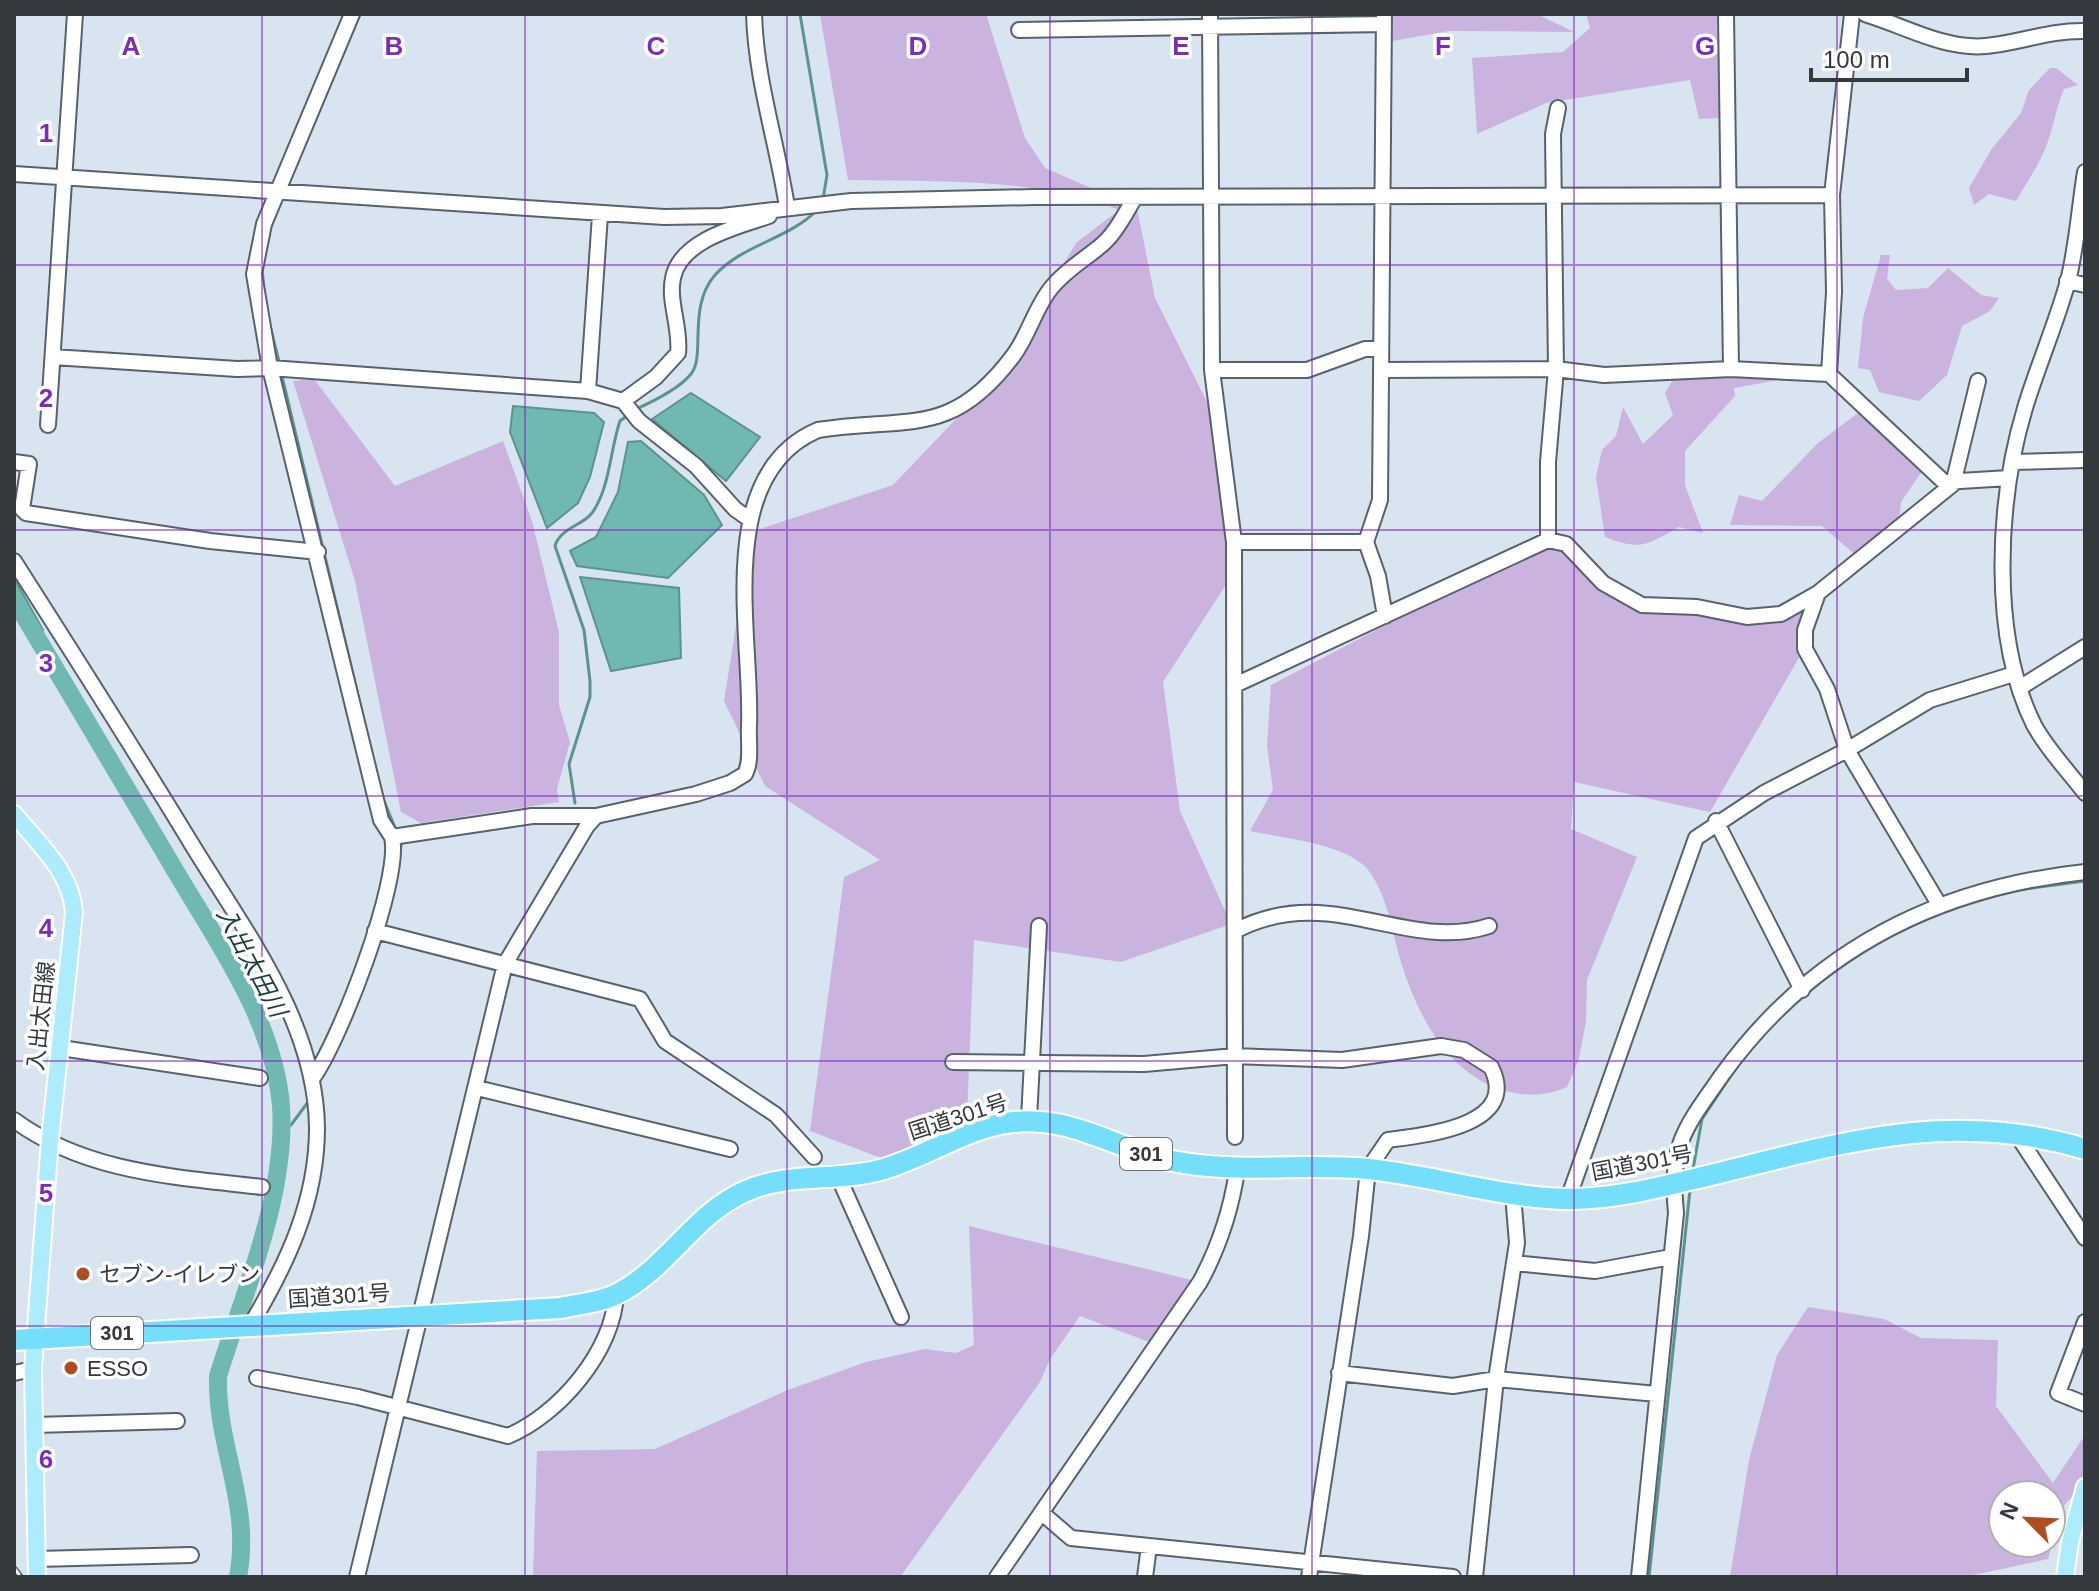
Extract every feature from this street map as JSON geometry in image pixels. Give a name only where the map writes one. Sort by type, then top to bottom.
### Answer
[{"type":"highway","name":"国道301号","points":[[14,1340],[561,1308],[616,1294],[654,1269],[699,1221],[748,1190],[783,1179],[881,1170],[992,1126],[1029,1119],[1069,1124],[1154,1157],[1237,1171],[1368,1169],[1513,1194],[1568,1199],[1610,1198],[1855,1140],[1920,1131],[2015,1131],[2085,1149]]},
{"type":"main road","name":"入出太田線","points":[[14,814],[62,872],[73,894],[33,1369],[37,1577]]},
{"type":"main road","points":[[2065,1577],[2070,1542],[2085,1487]]},
{"type":"street","points":[[48,425],[75,14]]},
{"type":"street","points":[[312,1079],[327,1057],[375,931],[389,888],[392,837],[381,820],[318,552],[270,368],[254,274],[257,247],[275,193],[352,14]]},
{"type":"street","points":[[754,14],[763,103],[780,161],[787,207]]},
{"type":"street","points":[[1726,14],[1731,369]]},
{"type":"street","points":[[1829,374],[1834,292],[1832,195],[1852,14]]},
{"type":"street","points":[[1865,14],[1920,35],[1984,46],[2039,34],[2085,31]]},
{"type":"street","points":[[1019,30],[1210,20],[1384,19],[1380,500],[1366,542],[1378,576],[1385,616]]},
{"type":"street","points":[[1210,20],[1212,370],[1234,542],[1235,1137]]},
{"type":"street","points":[[1548,540],[1548,462],[1556,369],[1553,134],[1558,108]]},
{"type":"street","points":[[2085,172],[2067,281],[2024,410],[2012,462],[2004,579],[2018,681],[2033,723],[2085,793]]},
{"type":"street","points":[[14,174],[600,215],[722,216],[851,201],[1034,197],[1832,195]]},
{"type":"street","points":[[392,837],[532,816],[596,816],[730,783],[747,770],[749,683],[744,607],[749,519],[760,487],[804,436],[834,428],[943,416],[990,384],[1016,353],[1049,290],[1072,265],[1100,247],[1134,199]]},
{"type":"street","points":[[623,401],[656,377],[678,353],[673,278],[682,261],[717,235],[787,207]]},
{"type":"street","points":[[588,391],[600,215]]},
{"type":"street","points":[[2067,281],[2085,285]]},
{"type":"street","points":[[1212,370],[1307,370],[1365,349],[1381,349]]},
{"type":"street","points":[[53,357],[237,369],[270,368],[588,391],[623,401],[639,421],[696,466],[735,509],[749,519]]},
{"type":"street","points":[[1383,370],[1556,369],[1604,375],[1731,369],[1829,374],[1944,482],[1953,484],[2009,478]]},
{"type":"street","points":[[1235,685],[1548,540],[1566,544],[1603,583],[1642,605],[1697,607],[1747,617],[1771,617],[1818,593],[1953,484],[1978,381]]},
{"type":"street","points":[[2012,462],[2085,460]]},
{"type":"street","points":[[14,462],[29,464],[22,509],[26,513],[210,541],[318,552]]},
{"type":"street","points":[[1234,542],[1366,542]]},
{"type":"street","points":[[14,561],[272,976],[288,1008],[312,1079],[317,1127],[308,1204],[296,1239],[250,1326]]},
{"type":"street","points":[[1818,593],[1805,630],[1805,649],[1827,689],[1847,750],[1940,906]]},
{"type":"street","points":[[1568,1199],[1629,1035],[1696,838],[1716,821],[1847,750],[1930,700],[2018,681],[2085,647]]},
{"type":"street","points":[[357,1577],[505,964],[587,826],[596,816]]},
{"type":"street","points":[[1716,821],[1802,990]]},
{"type":"street","points":[[1639,1577],[1676,1213],[1673,1184],[1676,1147],[1703,1102],[1754,1031],[1778,1006],[1880,931],[1940,906],[2033,877],[2085,872]]},
{"type":"street","points":[[1235,931],[1261,917],[1301,912],[1361,916],[1454,932],[1489,926]]},
{"type":"street","points":[[1029,1119],[1029,1064],[1039,926]]},
{"type":"street","points":[[375,931],[640,999],[665,1041],[776,1115],[814,1157]]},
{"type":"street","points":[[953,1062],[1144,1064],[1235,1056],[1342,1060],[1441,1046],[1464,1050],[1491,1067],[1497,1089],[1487,1110],[1476,1120],[1417,1136],[1388,1140],[1368,1169],[1310,1570]]},
{"type":"street","points":[[61,1048],[260,1078]]},
{"type":"street","points":[[477,1088],[730,1149]]},
{"type":"street","points":[[14,1120],[50,1139],[128,1171],[262,1187]]},
{"type":"street","points":[[2015,1131],[2085,1238]]},
{"type":"street","points":[[997,1577],[1200,1282],[1214,1258],[1237,1171]]},
{"type":"street","points":[[838,1176],[901,1317]]},
{"type":"street","points":[[1475,1577],[1496,1379],[1517,1243],[1513,1194]]},
{"type":"street","points":[[1514,1263],[1595,1271],[1671,1257]]},
{"type":"street","points":[[257,1378],[358,1397],[508,1436],[556,1402],[581,1375],[611,1322],[616,1294]]},
{"type":"street","points":[[2085,1322],[2058,1393],[2085,1404]]},
{"type":"street","points":[[14,1373],[33,1369]]},
{"type":"street","points":[[1339,1373],[1453,1386],[1496,1379],[1657,1394]]},
{"type":"street","points":[[34,1425],[177,1421]]},
{"type":"street","points":[[1042,1513],[1071,1538],[1149,1546],[1310,1570],[1453,1577]]},
{"type":"street","points":[[1145,1577],[1149,1546]]},
{"type":"street","points":[[37,1559],[191,1555]]},
{"type":"shaded area","points":[[820,14],[986,14],[1025,138],[1045,168],[1137,208],[1155,298],[1228,444],[1229,580],[1163,682],[1180,811],[1231,924],[1121,962],[974,940],[967,1117],[889,1161],[810,1131],[844,877],[880,860],[765,786],[724,701],[751,532],[893,485],[997,376],[1076,243],[1119,210],[1054,192],[986,183],[848,180]]},
{"type":"shaded area","points":[[1394,14],[1539,15],[1574,32],[1449,31],[1387,42]]},
{"type":"shaded area","points":[[1586,14],[1721,14],[1720,118],[1699,119],[1690,80],[1546,103],[1477,134],[1472,58],[1563,52],[1590,28]]},
{"type":"shaded area","points":[[2050,68],[2056,68],[2078,85],[2064,89],[2037,166],[2016,201],[1989,194],[1974,205],[1969,188],[1991,150],[2021,113],[2029,90]]},
{"type":"shaded area","points":[[1881,255],[1890,255],[1887,279],[1896,290],[1928,288],[1948,268],[1981,295],[1999,298],[1990,311],[1962,326],[1947,375],[1919,401],[1879,392],[1870,370],[1858,368],[1863,318]]},
{"type":"shaded area","points":[[1678,371],[1806,375],[1734,388],[1735,396],[1685,451],[1685,485],[1703,533],[1679,527],[1651,542],[1636,545],[1605,537],[1596,477],[1602,450],[1616,436],[1623,407],[1643,444],[1673,415],[1665,393]]},
{"type":"shaded area","points":[[314,379],[395,486],[503,441],[532,521],[559,632],[559,705],[570,742],[557,789],[559,802],[421,823],[401,812],[355,581],[293,381]]},
{"type":"shaded area","points":[[691,393],[760,437],[726,481],[652,419]]},
{"type":"shaded area","points":[[513,406],[594,413],[604,422],[590,477],[578,503],[547,528],[510,432]]},
{"type":"shaded area","points":[[1858,413],[1923,470],[1901,502],[1899,523],[1859,558],[1822,526],[1730,525],[1739,495],[1762,501],[1818,443]]},
{"type":"shaded area","points":[[641,441],[704,495],[722,525],[668,578],[577,566],[570,551],[596,537],[618,492],[628,442]]},
{"type":"shaded area","points":[[1548,540],[1629,601],[1764,617],[1814,605],[1804,649],[1710,812],[1574,782],[1571,829],[1637,857],[1587,980],[1586,1021],[1579,1059],[1567,1087],[1533,1095],[1506,1091],[1479,1079],[1463,1068],[1436,1037],[1407,981],[1389,915],[1369,871],[1346,854],[1331,848],[1250,831],[1273,790],[1267,746],[1271,685]]},
{"type":"shaded area","points":[[580,577],[679,588],[681,658],[611,671]]},
{"type":"shaded area","points":[[14,578],[43,630],[44,650],[14,615]]},
{"type":"shaded area","points":[[969,1226],[1200,1282],[1165,1348],[1080,1316],[1050,1359],[1040,1382],[900,1577],[533,1577],[537,1451],[655,1449],[788,1390],[866,1362],[925,1349],[956,1353],[974,1345]]},
{"type":"shaded area","points":[[1808,1307],[1884,1319],[1921,1338],[1998,1340],[1996,1406],[2050,1479],[1987,1479],[1987,1559],[2048,1559],[1964,1577],[1730,1577],[1749,1460],[1777,1355]]},
{"type":"shaded area","points":[[2085,1435],[2085,1482],[2067,1502],[2067,1479],[2056,1479]]},
{"type":"waterway","points":[[298,161],[360,14]]},
{"type":"waterway","points":[[800,14],[827,175],[823,199]]},
{"type":"waterway","points":[[634,410],[672,390],[691,374],[697,355],[702,301],[715,275],[726,264],[794,228],[818,209]]},
{"type":"waterway","points":[[269,232],[275,216]]},
{"type":"waterway","points":[[262,267],[264,291]]},
{"type":"waterway","points":[[270,326],[280,365]]},
{"type":"waterway","points":[[281,372],[382,796],[396,830]]},
{"type":"waterway","points":[[575,803],[569,764],[590,697],[590,681],[584,630],[555,546],[561,535],[588,517],[598,503],[620,421],[628,415]]},
{"type":"waterway","name":"入出太田川","points":[[14,599],[221,947],[254,1009],[276,1073],[281,1106],[281,1139],[271,1208],[218,1376],[222,1427],[240,1525],[238,1577]]},
{"type":"waterway","points":[[399,856],[402,840]]},
{"type":"waterway","points":[[2024,889],[2085,881]]},
{"type":"waterway","points":[[1693,1169],[1702,1119],[1736,1068]]},
{"type":"waterway","points":[[281,1131],[291,1125],[308,1102]]},
{"type":"waterway","points":[[1649,1577],[1690,1190]]},
{"type":"railway","points":[[14,1568],[21,1577]]},
{"type":"place","name":"セブン-イレブン","points":[[83,1274]]},
{"type":"place","name":"ESSO","points":[[71,1368]]}]
